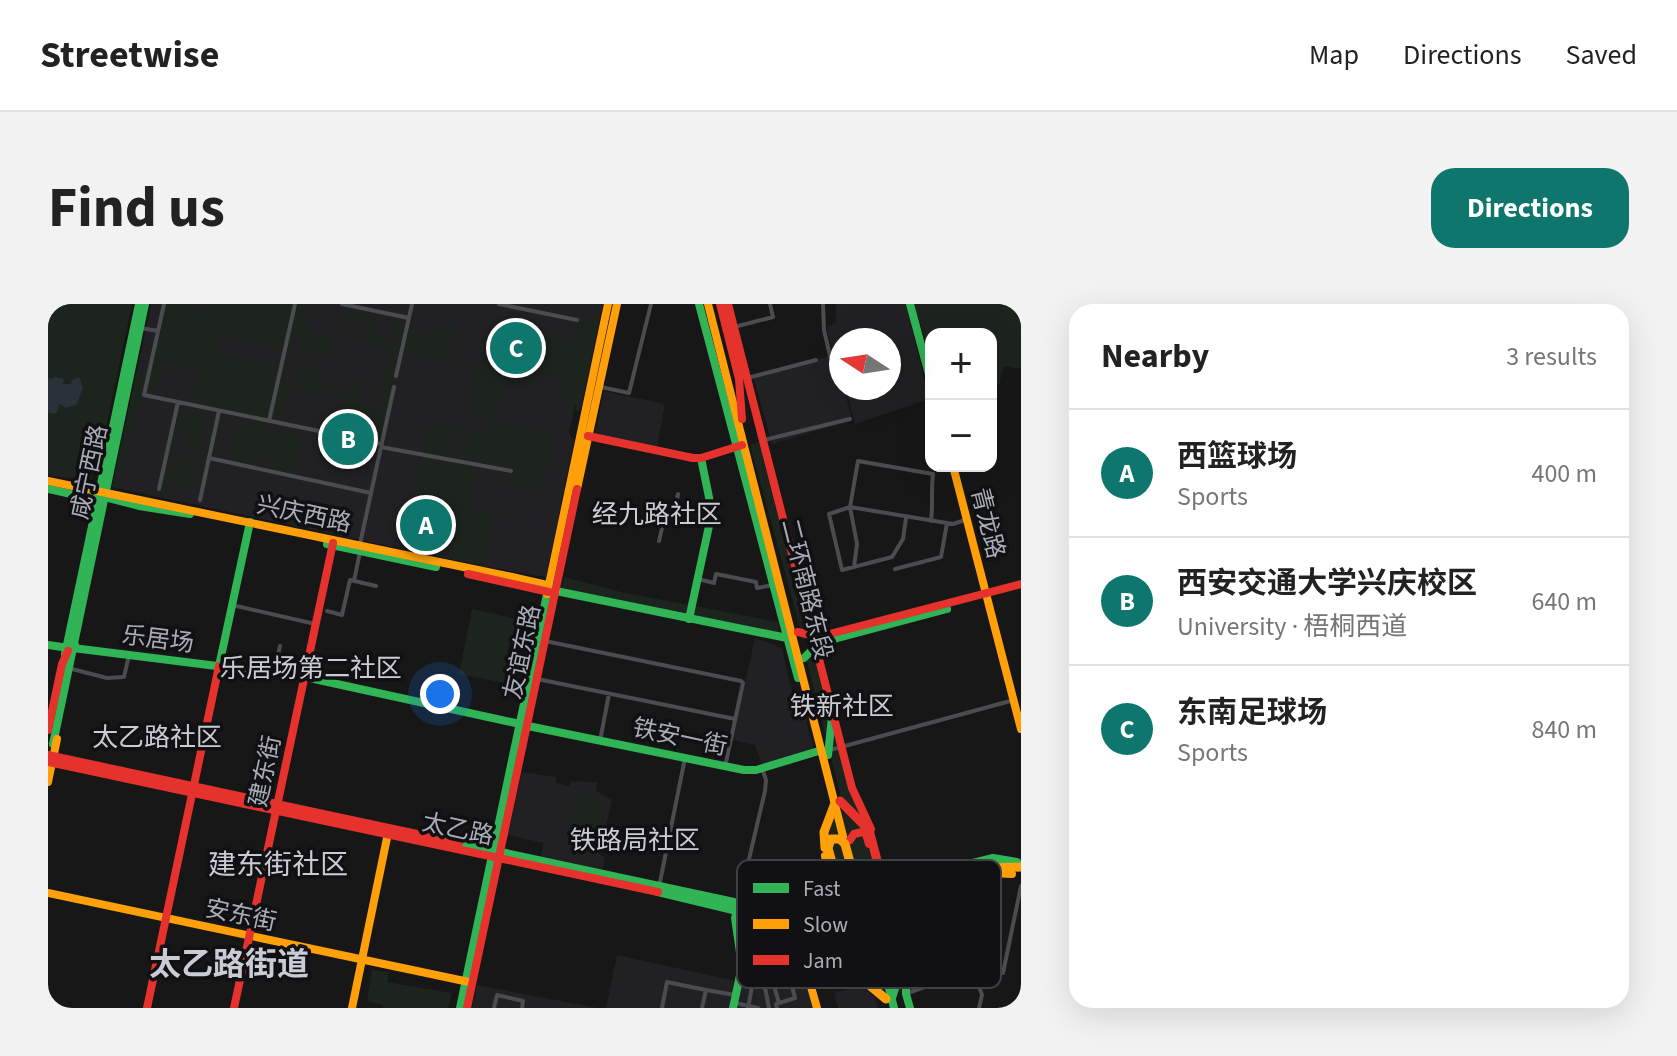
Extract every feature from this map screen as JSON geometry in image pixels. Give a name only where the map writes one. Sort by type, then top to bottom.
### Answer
[{"type":"main road","name":"咸宁西路","points":[[50,759],[144,304]]},
{"type":"main road","points":[[103,494],[144,304]]},
{"type":"main road","name":"友谊东路","points":[[524,725],[545,641],[551,590],[599,386],[612,304]]},
{"type":"main road","name":"友谊东路","points":[[467,1008],[469,982],[612,304]]},
{"type":"main road","points":[[728,304],[852,788],[870,823],[883,860]]},
{"type":"main road","points":[[912,304],[925,349]]},
{"type":"main road","points":[[912,304],[925,357]]},
{"type":"main road","points":[[711,305],[714,329],[729,377]]},
{"type":"main road","points":[[711,305],[729,377]]},
{"type":"main road","points":[[711,305],[725,398],[773,585],[792,637]]},
{"type":"main road","points":[[711,305],[739,379],[739,420]]},
{"type":"main road","name":"二环南路东段","points":[[729,377],[792,637],[804,659],[824,751]]},
{"type":"main road","points":[[725,398],[739,420]]},
{"type":"main road","name":"二环南路东段","points":[[739,420],[739,446],[853,860]]},
{"type":"main road","points":[[588,436],[701,458],[739,446]]},
{"type":"main road","points":[[689,619],[710,525],[711,502],[701,458]]},
{"type":"main road","name":"青龙路","points":[[956,472],[1021,729]]},
{"type":"main road","name":"兴庆西路","points":[[48,483],[360,549],[512,577],[547,585],[551,590],[689,619],[815,641]]},
{"type":"main road","points":[[147,1008],[250,525]]},
{"type":"main road","name":"建东街","points":[[234,1008],[333,543]]},
{"type":"main road","points":[[804,659],[815,641],[1021,587]]},
{"type":"main road","name":"乐居场","points":[[48,645],[72,645],[305,677],[524,725]]},
{"type":"main road","name":"咸宁西路","points":[[50,759],[72,645]]},
{"type":"main road","name":"咸宁西路","points":[[48,730],[69,667]]},
{"type":"main road","name":"青龙路","points":[[1015,700],[1021,716]]},
{"type":"main road","points":[[825,860],[821,840],[830,804],[824,751],[833,710]]},
{"type":"main road","name":"铁安一街","points":[[524,725],[744,770],[824,751]]},
{"type":"main road","name":"太乙路","points":[[50,759],[387,834],[658,888],[737,909]]},
{"type":"main road","points":[[829,860],[823,837],[837,802],[869,830],[877,860]]},
{"type":"main road","points":[[278,810],[495,856]]},
{"type":"main road","points":[[831,860],[828,848],[831,839],[848,842],[858,831],[866,834],[874,860]]},
{"type":"main road","points":[[352,1008],[387,834]]},
{"type":"main road","name":"太乙路","points":[[495,856],[737,909]]},
{"type":"main road","points":[[1001,862],[1019,871]]},
{"type":"main road","name":"安东街","points":[[48,893],[469,982]]},
{"type":"main road","points":[[737,909],[737,932]]},
{"type":"main road","name":"友谊东路","points":[[460,1008],[469,982]]},
{"type":"main road","points":[[811,988],[817,1008]]},
{"type":"main road","points":[[872,988],[888,1005]]},
{"type":"main road","points":[[906,988],[910,1008]]},
{"type":"street","points":[[164,304],[144,395],[511,471]]},
{"type":"street","points":[[269,421],[295,304]]},
{"type":"street","points":[[342,304],[409,318]]},
{"type":"street","points":[[396,376],[412,304]]},
{"type":"street","points":[[499,304],[577,320]]},
{"type":"street","points":[[582,418],[612,304]]},
{"type":"street","points":[[599,386],[629,393],[651,304]]},
{"type":"street","points":[[734,327],[773,317],[770,304]]},
{"type":"street","points":[[823,304],[829,352]]},
{"type":"street","points":[[140,328],[158,331]]},
{"type":"street","points":[[747,378],[816,360]]},
{"type":"street","points":[[354,581],[394,387]]},
{"type":"street","points":[[159,489],[178,402]]},
{"type":"street","points":[[200,500],[219,411]]},
{"type":"street","points":[[764,440],[850,419]]},
{"type":"street","points":[[209,458],[371,493]]},
{"type":"street","points":[[854,567],[857,544],[850,507],[858,461],[933,474],[931,521]]},
{"type":"street","points":[[673,517],[678,494]]},
{"type":"street","points":[[906,518],[903,539],[892,557],[842,570],[829,514],[850,507],[953,524],[968,518]]},
{"type":"street","points":[[659,541],[665,515],[710,525]]},
{"type":"street","points":[[895,569],[941,557],[947,523]]},
{"type":"street","points":[[698,579],[714,583],[716,574],[756,582],[757,588],[773,585]]},
{"type":"street","points":[[327,611],[342,615],[350,580],[376,586]]},
{"type":"street","points":[[232,605],[316,624]]},
{"type":"street","points":[[545,641],[741,681],[725,767]]},
{"type":"street","points":[[274,673],[280,646]]},
{"type":"street","points":[[69,667],[107,678],[124,677],[129,655]]},
{"type":"street","points":[[537,679],[735,719]]},
{"type":"street","points":[[600,741],[609,694]]},
{"type":"street","points":[[824,751],[1015,700]]},
{"type":"street","points":[[658,888],[685,758]]},
{"type":"street","points":[[749,860],[765,791],[766,780],[762,768]]},
{"type":"street","points":[[1001,972],[1019,871]]},
{"type":"street","points":[[662,1008],[667,982],[706,990],[758,1008]]},
{"type":"street","points":[[765,988],[769,1008]]},
{"type":"street","points":[[778,1006],[795,998],[792,988]]},
{"type":"street","points":[[906,994],[922,988]]},
{"type":"street","points":[[979,1008],[982,995],[980,988]]},
{"type":"street","points":[[702,1008],[706,990]]},
{"type":"street","points":[[494,1008],[497,995],[523,1001],[522,1008]]},
{"type":"shaded area","points":[[48,304],[132,304],[98,466],[94,466],[91,481],[48,475]]},
{"type":"shaded area","points":[[151,304],[603,304],[582,402],[576,401],[569,433],[574,441],[546,577],[112,487]]},
{"type":"shaded area","points":[[164,304],[210,312],[212,304],[308,304],[303,327],[311,328],[310,333],[337,339],[336,344],[325,351],[322,362],[314,361],[315,355],[310,354],[308,359],[299,358],[303,339],[310,341],[311,336],[294,335],[284,380],[306,388],[307,383],[295,380],[298,363],[307,365],[307,371],[311,372],[313,366],[321,368],[318,380],[326,389],[328,382],[335,392],[326,397],[289,389],[284,413],[279,412],[277,420],[219,411],[223,415],[215,451],[217,456],[229,458],[239,417],[268,423],[258,468],[209,458],[200,498],[196,497],[213,413],[184,407],[183,412],[206,417],[199,450],[185,447],[188,432],[178,430],[171,465],[180,466],[182,454],[198,457],[191,489],[167,484],[163,498],[157,496],[178,402],[191,405],[199,370],[164,362],[156,397],[145,395]],"holes":[[[219,335],[282,347],[286,342],[279,374],[278,367],[215,353]]]},
{"type":"shaded area","points":[[836,304],[906,304],[925,382],[925,400],[855,424],[849,400],[901,400],[901,328],[829,328],[829,338],[827,327],[836,322]]},
{"type":"shaded area","points":[[914,304],[1021,304],[1021,369],[1004,366],[999,385],[997,328],[925,328],[925,339]]},
{"type":"shaded area","points":[[348,310],[408,322],[424,335],[410,350],[426,336],[446,357],[428,335],[436,326],[453,330],[448,358],[504,369],[505,366],[488,363],[496,323],[573,340],[572,346],[575,346],[581,318],[599,322],[580,411],[576,411],[576,405],[570,410],[562,397],[565,379],[535,373],[533,385],[503,379],[493,419],[480,417],[473,405],[478,402],[478,396],[470,364],[402,350],[382,442],[343,434],[343,430],[352,432],[356,414],[347,412],[350,402],[332,398],[351,387],[352,381],[358,382],[354,402],[378,407],[390,350],[367,345],[368,339],[362,338],[363,334],[371,336],[371,341],[378,336],[388,339],[391,345],[397,321],[375,316],[372,332],[365,330],[367,320],[351,320],[347,322],[342,338]]},
{"type":"shaded area","points":[[829,357],[829,400],[847,400],[852,420],[772,444],[753,376]]},
{"type":"shaded area","points":[[136,375],[146,377],[143,394],[136,403],[118,488],[112,487]]},
{"type":"shaded area","points":[[79,377],[83,387],[77,404],[66,408],[59,404],[54,414],[48,412],[48,378],[64,379],[63,384],[71,384]]},
{"type":"shaded area","points":[[604,391],[665,404],[657,448],[595,435]]},
{"type":"shaded area","points":[[430,421],[453,428],[448,452],[453,452],[458,429],[464,430],[459,453],[464,455],[470,431],[490,433],[493,423],[553,434],[540,491],[507,485],[511,468],[474,459],[470,462],[478,465],[466,513],[469,508],[500,514],[499,520],[493,520],[483,565],[455,559],[456,553],[402,540],[410,501],[429,505],[432,496],[414,492]]},
{"type":"shaded area","points":[[270,429],[302,436],[294,472],[269,467],[270,462],[263,460]]},
{"type":"shaded area","points":[[761,441],[810,629],[800,627],[750,445]]},
{"type":"shaded area","points":[[564,577],[621,592],[778,622],[780,634],[562,588]]},
{"type":"shaded area","points":[[472,609],[522,620],[518,639],[510,638],[506,662],[513,664],[509,684],[459,674]]},
{"type":"shaded area","points":[[755,638],[782,648],[791,689],[802,703],[814,751],[763,767],[755,745],[732,740]]},
{"type":"shaded area","points":[[816,655],[864,820],[841,797],[806,658]]},
{"type":"shaded area","points":[[522,772],[556,777],[556,783],[569,786],[571,781],[598,782],[596,791],[612,800],[600,855],[605,857],[602,872],[541,857],[543,843],[508,835]]},
{"type":"shaded area","points":[[580,796],[598,797],[604,807],[596,849],[589,857],[577,858],[568,850],[566,843],[574,804]]},
{"type":"shaded area","points":[[847,811],[863,826],[872,860],[835,860],[827,833],[834,813]]},
{"type":"shaded area","points":[[617,955],[737,981],[737,988],[809,988],[814,1008],[606,1008]]},
{"type":"shaded area","points":[[372,970],[389,972],[387,982],[452,993],[448,1008],[383,1008],[383,1005],[367,1001]]},
{"type":"shaded area","points":[[477,985],[598,1008],[472,1008]]},
{"type":"shaded area","points":[[863,988],[875,997],[878,1008],[838,1008],[834,993]]},
{"type":"traffic: fast","points":[[65,654],[139,304]]},
{"type":"traffic: fast","points":[[53,744],[145,304]]},
{"type":"traffic: fast","points":[[699,304],[798,678]]},
{"type":"traffic: fast","points":[[910,304],[925,360]]},
{"type":"traffic: fast","points":[[689,619],[712,512],[701,458]]},
{"type":"traffic: fast","points":[[48,489],[100,498]]},
{"type":"traffic: fast","points":[[100,496],[190,514]]},
{"type":"traffic: fast","points":[[219,666],[250,522]]},
{"type":"traffic: fast","points":[[327,544],[436,567]]},
{"type":"traffic: fast","points":[[556,591],[792,639]]},
{"type":"traffic: fast","points":[[460,1008],[547,594]]},
{"type":"traffic: fast","points":[[804,658],[819,643],[947,609]]},
{"type":"traffic: fast","points":[[48,645],[69,648]]},
{"type":"traffic: fast","points":[[75,645],[73,648],[305,677],[520,724]]},
{"type":"traffic: fast","points":[[828,755],[832,717]]},
{"type":"traffic: fast","points":[[528,726],[744,770],[756,770],[822,750]]},
{"type":"traffic: fast","points":[[459,843],[737,905]]},
{"type":"traffic: fast","points":[[985,860],[993,858],[1017,862]]},
{"type":"traffic: fast","points":[[658,892],[737,911]]},
{"type":"traffic: fast","points":[[737,910],[737,932]]},
{"type":"traffic: fast","points":[[733,1008],[737,988]]},
{"type":"traffic: fast","points":[[889,988],[894,1008]]},
{"type":"traffic: fast","points":[[892,998],[895,988]]},
{"type":"traffic: fast","points":[[906,988],[910,1008]]},
{"type":"traffic: slow","points":[[547,594],[608,304]]},
{"type":"traffic: slow","points":[[577,489],[617,304]]},
{"type":"traffic: slow","points":[[708,304],[845,844]]},
{"type":"traffic: slow","points":[[955,472],[1021,729]]},
{"type":"traffic: slow","points":[[48,481],[512,577],[547,585],[556,591]]},
{"type":"traffic: slow","points":[[48,782],[57,739]]},
{"type":"traffic: slow","points":[[825,848],[824,832],[835,803]]},
{"type":"traffic: slow","points":[[352,1008],[388,833]]},
{"type":"traffic: slow","points":[[831,860],[828,848],[831,839],[840,839],[845,844],[849,860]]},
{"type":"traffic: slow","points":[[825,856],[826,860]]},
{"type":"traffic: slow","points":[[1001,868],[1021,867]]},
{"type":"traffic: slow","points":[[1001,873],[1012,874]]},
{"type":"traffic: slow","points":[[48,893],[469,982]]},
{"type":"traffic: slow","points":[[811,988],[817,1008]]},
{"type":"traffic: slow","points":[[873,988],[886,999]]},
{"type":"traffic: jam","points":[[720,304],[739,379],[742,419]]},
{"type":"traffic: jam","points":[[728,304],[852,788],[871,829]]},
{"type":"traffic: jam","points":[[588,436],[693,458],[742,445]]},
{"type":"traffic: jam","points":[[467,1008],[577,489]]},
{"type":"traffic: jam","points":[[234,1008],[333,543]]},
{"type":"traffic: jam","points":[[468,574],[549,592]]},
{"type":"traffic: jam","points":[[798,632],[818,637],[1021,584]]},
{"type":"traffic: jam","points":[[48,730],[62,664],[68,651]]},
{"type":"traffic: jam","points":[[147,1008],[219,666]]},
{"type":"traffic: jam","points":[[48,755],[459,843]]},
{"type":"traffic: jam","points":[[48,762],[658,892]]},
{"type":"traffic: jam","points":[[840,801],[869,830],[877,860]]},
{"type":"traffic: jam","points":[[850,840],[854,834],[862,832],[866,834],[869,844]]},
{"type":"place","name":"东南足球场","points":[[516,348]]},
{"type":"place","name":"西安交通大学兴庆校区","points":[[348,439]]},
{"type":"place","name":"西篮球场","points":[[426,525]]},
{"type":"district","name":"经九路社区","points":[[657,514]]},
{"type":"district","name":"乐居场第二社区","points":[[311,668]]},
{"type":"district","name":"铁新社区","points":[[842,706]]},
{"type":"district","name":"太乙路社区","points":[[157,737]]},
{"type":"district","name":"铁路局社区","points":[[635,840]]},
{"type":"district","name":"建东街社区","points":[[278,864]]},
{"type":"district","name":"太乙路街道","points":[[229,964]]}]
